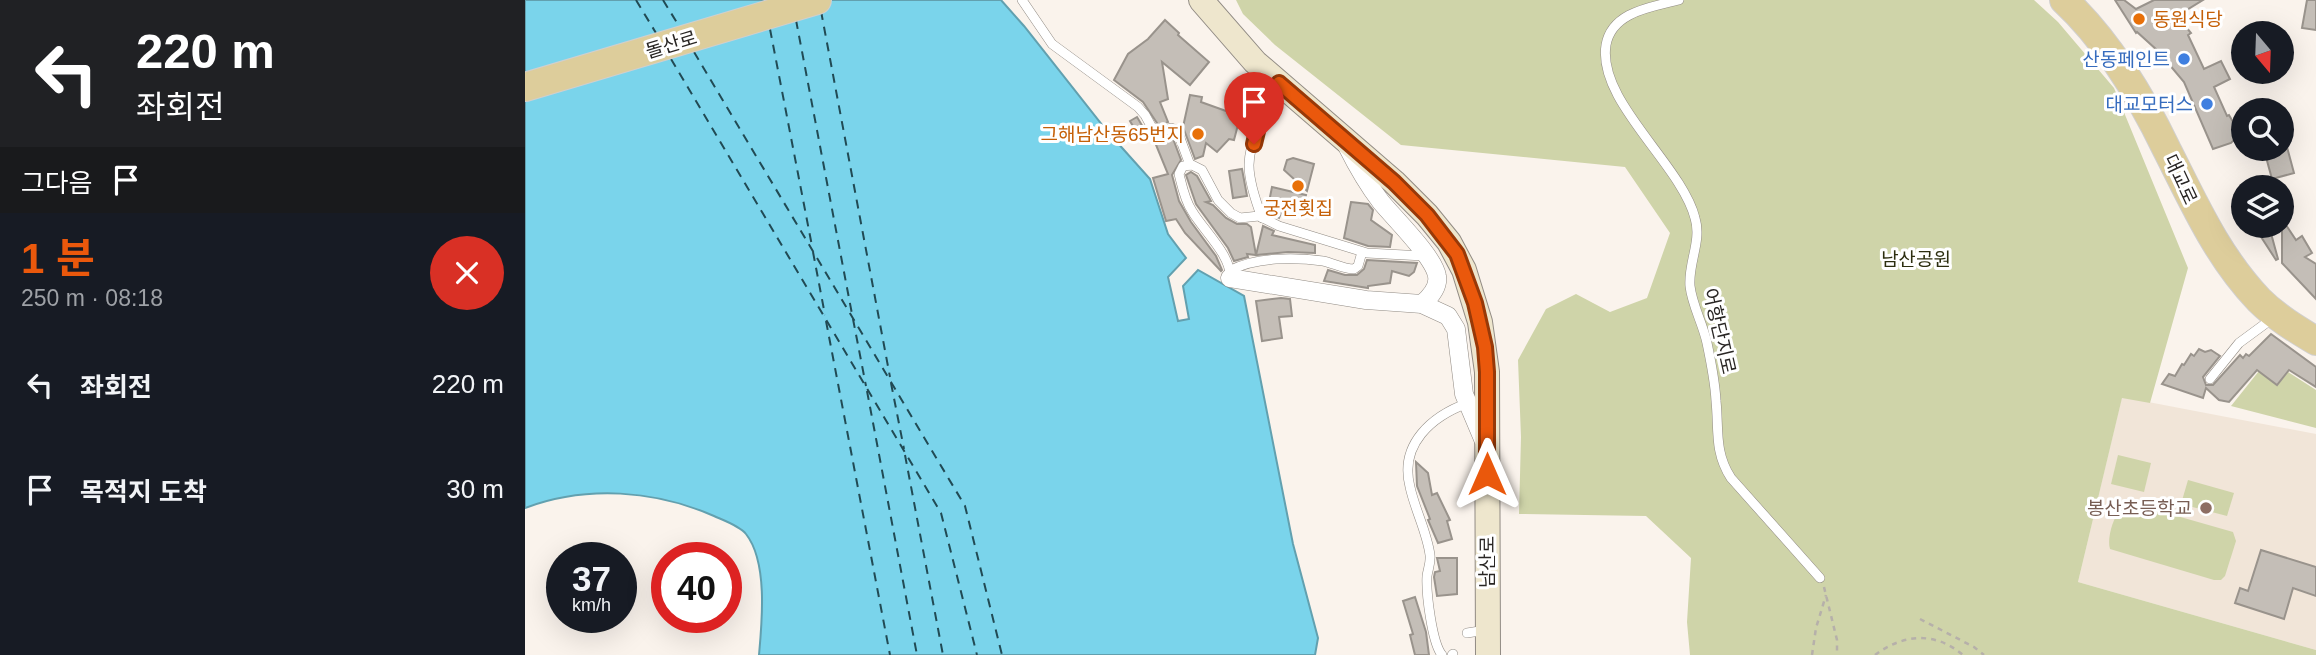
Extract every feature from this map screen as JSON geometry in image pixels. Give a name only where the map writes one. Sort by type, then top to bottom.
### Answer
[{"type":"main road","name":"돌산로","points":[[525,87],[817,0]]},
{"type":"main road","name":"대교로","points":[[2068,1],[2111,54],[2146,110],[2202,223],[2244,282],[2277,315],[2316,341]]},
{"type":"street","name":"남산로","points":[[1201,0],[1255,62],[1343,137],[1427,215],[1448,242],[1464,270],[1485,347],[1487,372],[1487,448],[1477,631],[1488,655]]},
{"type":"street","points":[[1219,0],[1225,26]]},
{"type":"street","points":[[1343,137],[1369,185],[1434,267],[1437,282],[1432,294],[1422,304]]},
{"type":"street","points":[[1231,274],[1366,300],[1422,304],[1444,313],[1454,324],[1463,387],[1487,448]]},
{"type":"lane","points":[[1022,0],[1052,44],[1138,107],[1155,133],[1159,134],[1171,128],[1177,130],[1190,164],[1202,170],[1218,200],[1231,213],[1243,219],[1252,216],[1262,218],[1279,226],[1362,252],[1426,256]]},
{"type":"lane","name":"어항단지로","points":[[1679,0],[1630,14],[1617,25],[1606,47],[1608,69],[1626,108],[1681,186],[1695,217],[1697,236],[1690,286],[1707,340],[1717,403],[1718,452],[1723,465],[1731,478],[1820,578]]},
{"type":"lane","points":[[1262,218],[1249,165],[1259,123],[1279,83]]},
{"type":"lane","points":[[1190,164],[1179,171],[1188,205],[1223,253],[1231,274],[1255,262],[1285,259],[1324,261],[1354,270],[1359,266],[1362,252]]},
{"type":"lane","points":[[2210,379],[2239,343],[2277,315]]},
{"type":"lane","points":[[1442,655],[1434,638],[1427,580],[1430,554],[1410,487],[1408,471],[1416,443],[1427,425],[1447,411],[1468,403]]},
{"type":"path","points":[[1820,578],[1827,592],[1837,640],[1837,655]]},
{"type":"path","points":[[1812,655],[1816,628],[1827,592]]},
{"type":"path","points":[[1920,619],[1984,655]]},
{"type":"path","points":[[1875,655],[1880,654],[1890,644],[1909,638],[1928,638],[1951,646],[1963,655]]},
{"type":"path","points":[[1951,646],[1956,638]]},
{"type":"shaded area","name":"봉산초등학교","points":[[2122,397],[2316,434],[2316,650],[2078,582]]},
{"type":"green space","name":"남산공원","points":[[1236,0],[2034,0],[2058,22],[2114,88],[2188,268],[2150,403],[2122,398],[2078,582],[2316,650],[2316,655],[1690,655],[1687,622],[1691,558],[1646,516],[1519,514],[1521,437],[1518,360],[1546,309],[1576,294],[1610,312],[1647,298],[1670,233],[1625,167],[1401,145],[1275,45],[1243,14]]},
{"type":"green space","points":[[2259,371],[2277,386],[2288,372],[2316,390],[2316,428],[2231,406]]},
{"type":"green space","points":[[2118,455],[2151,463],[2144,492],[2111,484]]},
{"type":"green space","points":[[2188,480],[2234,493],[2227,516],[2181,504]]},
{"type":"green space","points":[[2128,502],[2233,532],[2236,541],[2225,576],[2221,580],[2214,580],[2110,549],[2109,537],[2113,523]]},
{"type":"water","points":[[525,0],[1001,0],[1107,131],[1150,179],[1168,234],[1186,258],[1168,277],[1178,321],[1189,319],[1183,286],[1198,270],[1244,296],[1293,544],[1318,638],[1315,655],[759,655],[761,576],[753,546],[740,528],[691,507],[644,496],[572,496],[525,508]]},
{"type":"building","points":[[2115,0],[2124,0],[2136,9],[2154,0],[2203,0],[2177,16],[2191,33],[2188,35],[2204,69],[2221,61],[2230,79],[2214,87],[2227,116],[2231,118],[2231,143],[2213,149],[2184,82],[2158,51],[2136,33]]},
{"type":"building","points":[[2307,0],[2316,0],[2316,30],[2302,28]]},
{"type":"building","points":[[1165,20],[1209,62],[1190,85],[1162,62],[1168,99],[1160,102],[1168,122],[1159,126],[1143,102],[1114,80],[1128,54],[1148,39]]},
{"type":"building","points":[[1190,95],[1202,97],[1201,102],[1226,111],[1241,113],[1234,140],[1229,139],[1217,152],[1206,143],[1203,156],[1195,159],[1183,127]]},
{"type":"building","points":[[1137,117],[1147,134],[1140,138],[1130,121]]},
{"type":"building","points":[[1172,136],[1181,160],[1172,175],[1179,201],[1216,256],[1221,271],[1185,233],[1176,219],[1166,221],[1153,178],[1168,174],[1154,140],[1161,141]]},
{"type":"building","points":[[1293,158],[1314,164],[1307,191],[1284,170],[1287,160]]},
{"type":"building","points":[[2267,161],[2291,161],[2294,173],[2271,175]]},
{"type":"building","points":[[1242,169],[1247,196],[1233,198],[1229,171]]},
{"type":"building","points":[[1191,172],[1197,176],[1211,201],[1206,202],[1226,218],[1251,227],[1256,255],[1247,254],[1248,257],[1234,261],[1228,248],[1196,204],[1186,175]]},
{"type":"building","points":[[1272,187],[1306,195],[1301,216],[1282,211],[1279,218],[1267,212]]},
{"type":"building","points":[[1351,202],[1368,204],[1373,210],[1371,220],[1392,235],[1390,247],[1368,246],[1344,238]]},
{"type":"building","points":[[1263,226],[1274,231],[1272,235],[1315,245],[1315,253],[1256,255]]},
{"type":"building","points":[[2302,236],[2312,253],[2305,257],[2316,264],[2316,299],[2282,263],[2282,238],[2294,237],[2296,240]]},
{"type":"building","points":[[2262,238],[2272,238],[2278,259],[2276,260]]},
{"type":"building","points":[[1367,260],[1417,263],[1414,272],[1409,276],[1392,271],[1390,283],[1368,288],[1324,281],[1328,270],[1357,275],[1364,269]]},
{"type":"building","points":[[1290,299],[1292,316],[1279,317],[1282,338],[1262,341],[1256,301]]},
{"type":"building","points":[[2271,334],[2316,367],[2316,387],[2289,370],[2277,385],[2257,370],[2229,402],[2219,400],[2206,388],[2203,398],[2162,384],[2169,374],[2175,376],[2182,364],[2199,349],[2205,352],[2211,350],[2220,356],[2203,377],[2206,385],[2213,385],[2240,355],[2243,358],[2246,354],[2249,356]]},
{"type":"building","points":[[1416,462],[1428,473],[1432,495],[1437,493],[1450,520],[1447,521],[1452,539],[1438,543],[1417,486]]},
{"type":"building","points":[[2261,550],[2316,567],[2316,596],[2293,588],[2284,619],[2235,603],[2240,588],[2248,591]]},
{"type":"building","points":[[1437,558],[1457,558],[1457,594],[1437,596],[1434,577],[1435,572],[1440,571]]},
{"type":"building","points":[[1415,597],[1426,632],[1429,655],[1415,655],[1410,635],[1413,634],[1403,601]]},
{"type":"ferry route","points":[[636,0],[656,33]]},
{"type":"ferry route","points":[[663,0],[679,26]]},
{"type":"ferry route","points":[[821,11],[890,377]]},
{"type":"ferry route","points":[[796,20],[852,314]]},
{"type":"ferry route","points":[[770,29],[812,246]]},
{"type":"ferry route","points":[[694,52],[965,506],[1002,655]]},
{"type":"ferry route","points":[[671,59],[941,513],[977,655]]},
{"type":"ferry route","points":[[813,252],[825,315]]},
{"type":"ferry route","points":[[853,319],[866,386]]},
{"type":"ferry route","points":[[826,321],[890,655]]},
{"type":"ferry route","points":[[891,383],[904,449]]},
{"type":"ferry route","points":[[867,391],[917,655]]},
{"type":"ferry route","points":[[905,455],[943,655]]},
{"type":"place","name":"동원식당","points":[[2139,19]]},
{"type":"place","name":"산동페인트","points":[[2184,59]]},
{"type":"place","name":"대교모터스","points":[[2207,104]]},
{"type":"place","name":"그해남산동65번지","points":[[1198,134]]},
{"type":"place","name":"궁전횟집","points":[[1298,186]]},
{"type":"place","name":"봉산초등학교","points":[[2206,508]]},
{"type":"route","points":[[1254,144],[1259,123],[1279,83],[1394,182],[1437,225],[1457,254],[1470,285],[1480,322],[1487,372],[1487,474]]}]
